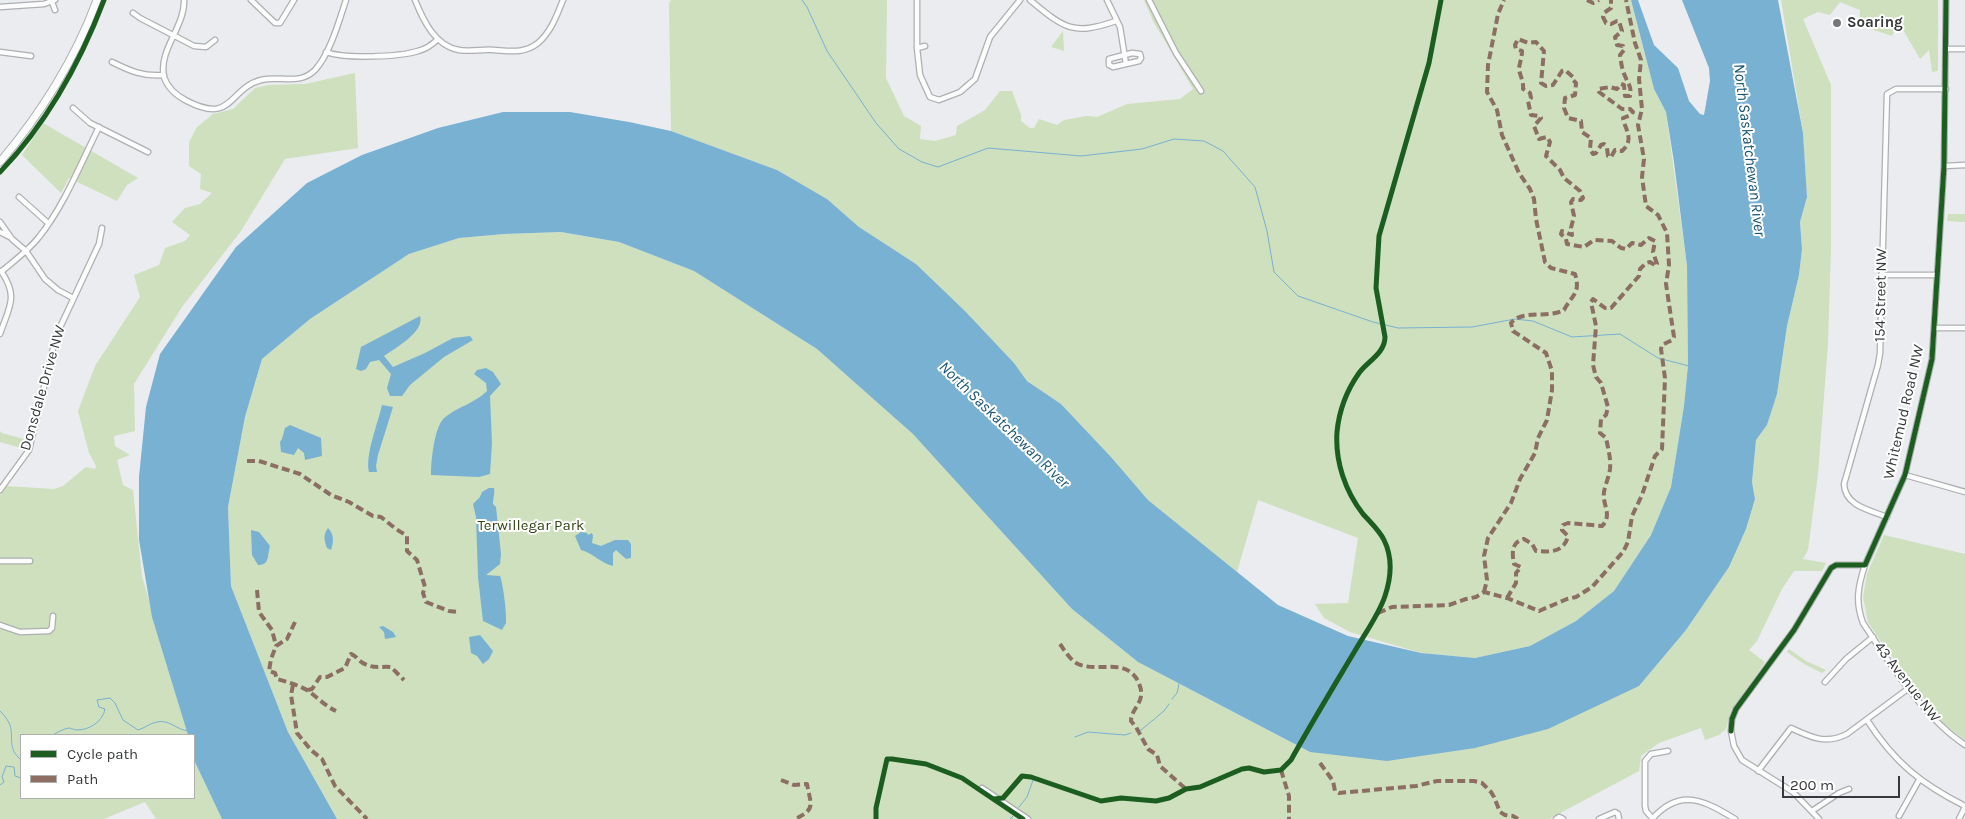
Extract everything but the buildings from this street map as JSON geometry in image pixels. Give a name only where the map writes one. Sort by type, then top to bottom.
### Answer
[{"type":"main road","points":[[0,162],[21,137],[64,70],[97,0]]},
{"type":"street","points":[[184,0],[182,17],[165,56],[164,75],[170,89],[178,96],[202,108],[216,108],[231,102],[245,88],[257,81],[272,79],[292,80],[304,77],[316,69],[326,52],[346,0]]},
{"type":"street","points":[[251,0],[275,23],[280,23],[294,0]]},
{"type":"street","points":[[415,0],[438,39],[446,46],[458,50],[512,52],[524,50],[535,45],[544,37],[564,0]]},
{"type":"street","points":[[917,0],[917,48],[920,75],[930,97],[939,100],[960,92],[975,79],[990,37],[1020,0]]},
{"type":"street","points":[[1030,0],[1057,22],[1068,27],[1082,30],[1096,28],[1116,21]]},
{"type":"street","points":[[1106,0],[1120,27],[1126,64]]},
{"type":"street","points":[[1149,0],[1176,53],[1201,91]]},
{"type":"street","name":"Whitemud Road NW","points":[[1865,565],[1905,476],[1929,372],[1935,328],[1944,166],[1946,0]]},
{"type":"street","points":[[0,7],[53,1],[55,10]]},
{"type":"street","points":[[133,13],[198,47],[208,46],[215,40]]},
{"type":"street","points":[[326,52],[342,56],[412,53],[428,47],[438,39]]},
{"type":"street","points":[[917,48],[925,46]]},
{"type":"street","points":[[1946,49],[1965,49]]},
{"type":"street","points":[[0,52],[31,56]]},
{"type":"street","points":[[1137,53],[1141,58],[1138,61],[1126,64],[1113,66],[1109,65],[1108,62],[1112,57],[1124,54],[1137,53]]},
{"type":"street","points":[[112,62],[135,73],[147,76],[164,75]]},
{"type":"street","name":"154 Street NW","points":[[1886,517],[1853,503],[1845,491],[1845,477],[1878,364],[1887,94],[1896,89],[1946,89]]},
{"type":"street","points":[[73,108],[86,120],[148,152]]},
{"type":"street","points":[[0,334],[13,296],[11,286],[1,270],[26,251],[40,237],[66,194],[99,127]]},
{"type":"street","points":[[1944,166],[1965,165]]},
{"type":"street","points":[[20,197],[48,224]]},
{"type":"street","points":[[0,222],[12,239]]},
{"type":"street","name":"Donsdale Drive NW","points":[[0,490],[28,450],[56,336],[100,244],[102,228]]},
{"type":"street","points":[[0,232],[26,251],[45,280],[73,298]]},
{"type":"street","points":[[1881,275],[1937,275]]},
{"type":"street","points":[[1935,328],[1965,328]]},
{"type":"street","points":[[1905,476],[1965,492]]},
{"type":"street","points":[[0,561],[30,561]]},
{"type":"street","points":[[1819,819],[1793,792],[1758,771],[1739,756],[1732,741],[1730,731],[1732,719],[1736,709],[1794,630],[1830,568],[1836,565],[1865,565]]},
{"type":"street","name":"43 Avenue NW","points":[[1865,565],[1858,584],[1857,600],[1863,623],[1909,688],[1939,724],[1965,745]]},
{"type":"street","points":[[0,624],[20,632],[49,631],[52,628],[53,616]]},
{"type":"street","name":"43 Avenue NW","points":[[1825,682],[1846,659],[1873,637]]},
{"type":"street","points":[[1758,771],[1791,728],[1816,739],[1829,740],[1843,736],[1909,688]]},
{"type":"street","points":[[1867,720],[1895,758],[1919,780],[1965,807],[1959,819]]},
{"type":"street","points":[[1668,751],[1650,754],[1646,761],[1645,808],[1653,818],[1674,802],[1688,800],[1707,803],[1734,819]]},
{"type":"street","points":[[1899,816],[1919,780]]},
{"type":"street","points":[[982,788],[1028,819]]},
{"type":"street","points":[[1812,811],[1838,793],[1849,789]]},
{"type":"street","points":[[1598,819],[1615,812],[1618,814],[1619,819]]},
{"type":"street","points":[[1556,819],[1563,819]]},
{"type":"green space","points":[[671,0],[887,0],[886,78],[904,116],[921,126],[920,139],[935,141],[956,135],[957,126],[985,110],[1000,91],[1012,91],[1021,115],[1021,121],[1030,128],[1034,128],[1039,119],[1057,125],[1064,120],[1087,116],[1097,117],[1127,104],[1180,99],[1193,89],[1153,21],[1144,0],[1631,0],[1654,89],[1666,112],[1687,266],[1688,365],[1684,406],[1671,487],[1651,535],[1614,591],[1576,621],[1530,646],[1475,658],[1421,653],[1350,632],[1324,618],[1315,604],[1348,603],[1358,538],[1258,500],[1237,572],[1148,500],[1061,404],[1027,381],[1014,363],[965,311],[916,264],[859,227],[827,199],[777,170],[671,131],[669,3]]},
{"type":"green space","name":"Terwillegar Park","points":[[1781,0],[1938,0],[1938,71],[1932,72],[1929,50],[1920,59],[1899,23],[1892,36],[1859,25],[1860,10],[1840,2],[1830,15],[1818,12],[1803,19],[1831,85],[1831,248],[1828,344],[1818,474],[1808,550],[1803,559],[1826,563],[1822,571],[1794,571],[1782,589],[1757,641],[1749,650],[1765,662],[1731,711],[1726,729],[1719,735],[1705,740],[1701,728],[1659,743],[1641,756],[1639,771],[1549,819],[337,819],[288,732],[231,586],[228,507],[245,417],[262,359],[310,319],[409,254],[459,238],[561,232],[619,242],[694,271],[817,349],[914,434],[1072,609],[1138,662],[1310,752],[1639,686],[1686,630],[1729,567],[1746,529],[1755,499],[1752,482],[1756,440],[1767,425],[1777,394],[1787,326],[1799,275],[1802,249],[1800,222],[1807,197],[1803,133]]},
{"type":"green space","points":[[1063,31],[1064,51],[1051,47]]},
{"type":"green space","points":[[355,73],[358,148],[285,159],[241,231],[182,307],[134,384],[135,431],[114,436],[115,446],[130,455],[117,460],[123,485],[133,490],[142,576],[188,734],[20,734],[20,799],[195,799],[195,762],[222,819],[156,819],[145,802],[104,819],[0,819],[0,495],[6,486],[54,489],[63,486],[86,467],[95,469],[96,466],[89,453],[78,411],[95,366],[140,297],[134,275],[159,265],[165,248],[185,241],[190,235],[172,222],[185,208],[200,204],[212,193],[200,189],[201,174],[189,166],[189,142],[197,127],[213,114],[233,109],[255,88],[269,85],[305,84]]},
{"type":"green space","points":[[43,123],[138,178],[127,185],[117,201],[69,178],[61,193],[22,155]]},
{"type":"green space","points":[[1948,214],[1965,214],[1965,222],[1947,221]]},
{"type":"green space","points":[[0,431],[27,440],[25,449],[0,442]]},
{"type":"green space","points":[[1884,535],[1965,554],[1965,740],[1943,724],[1868,622],[1863,597],[1867,574]]},
{"type":"green space","points":[[1789,649],[1806,661],[1826,670],[1822,673],[1804,664],[1787,652]]},
{"type":"water","name":"North Saskatchewan River","points":[[1631,0],[1638,0],[1654,45],[1678,68],[1689,101],[1700,114],[1704,115],[1710,81],[1709,68],[1682,0],[1778,0],[1803,133],[1807,197],[1800,222],[1802,249],[1799,275],[1787,326],[1777,394],[1767,425],[1756,440],[1752,482],[1755,499],[1746,529],[1729,567],[1686,630],[1639,686],[1548,729],[1475,748],[1387,761],[1310,752],[1138,662],[1072,609],[913,434],[817,349],[694,271],[619,242],[561,232],[459,238],[409,254],[310,319],[262,359],[245,417],[228,507],[231,586],[288,732],[337,819],[222,819],[195,762],[195,734],[188,734],[152,617],[139,540],[139,477],[146,407],[160,354],[236,247],[307,183],[362,155],[438,128],[503,112],[570,112],[629,122],[671,131],[777,170],[827,199],[859,227],[916,264],[965,311],[1014,363],[1027,381],[1061,404],[1148,500],[1278,605],[1348,636],[1421,653],[1475,658],[1530,646],[1576,621],[1614,591],[1651,535],[1671,487],[1684,406],[1688,365],[1687,266],[1666,112],[1654,89]]},
{"type":"water","points":[[420,316],[418,328],[414,334],[384,356],[393,367],[453,338],[470,336],[473,340],[444,357],[410,385],[402,396],[390,396],[387,388],[391,374],[379,360],[370,362],[366,369],[361,371],[356,369],[361,347]]},
{"type":"water","points":[[486,368],[493,372],[501,384],[490,396],[492,443],[490,474],[479,477],[431,475],[434,445],[441,423],[449,414],[477,399],[487,391],[486,383],[474,374],[477,370]]},
{"type":"water","points":[[382,405],[393,407],[378,455],[377,472],[369,472],[370,448]]},
{"type":"water","points":[[290,425],[321,438],[322,456],[305,460],[304,453],[298,448],[294,455],[281,452],[280,442],[285,428]]},
{"type":"water","points":[[489,488],[494,488],[493,504],[496,507],[501,554],[500,564],[486,575],[500,576],[501,579],[506,619],[502,630],[483,621],[478,577],[476,517],[473,504],[482,492]]},
{"type":"water","points":[[328,528],[333,538],[331,550],[327,548],[325,540],[325,533]]},
{"type":"water","points":[[251,530],[259,532],[270,546],[266,562],[262,565],[258,565],[252,555]]},
{"type":"water","points":[[581,532],[588,535],[592,533],[592,543],[601,546],[615,540],[628,540],[631,544],[631,558],[626,559],[616,550],[613,553],[613,566],[605,563],[590,553],[581,550],[575,536]]},
{"type":"water","points":[[383,626],[393,632],[396,637],[385,639],[384,632],[379,627]]},
{"type":"water","points":[[480,635],[493,651],[489,659],[483,664],[477,656],[471,653],[469,637]]},
{"type":"pier","points":[[1361,637],[1364,637],[1299,749],[1296,748]]},
{"type":"waterway","points":[[802,0],[827,51],[876,123],[899,149],[922,162],[938,167],[988,148],[1081,156],[1142,149],[1174,139],[1204,141],[1223,151],[1255,187],[1267,231],[1274,272],[1298,296],[1373,322],[1398,328],[1472,327],[1515,319],[1533,321],[1572,337],[1620,334],[1658,358],[1689,366]]},
{"type":"waterway","points":[[1172,699],[1177,693],[1179,684]]},
{"type":"waterway","points":[[55,734],[67,728],[82,730],[95,724],[102,717],[105,709],[99,707],[97,700],[110,698],[115,703],[123,720],[138,730],[161,721],[188,731]]},
{"type":"waterway","points":[[1136,731],[1141,730],[1164,711],[1169,704]]},
{"type":"waterway","points":[[0,711],[10,725],[12,747],[20,759]]},
{"type":"waterway","points":[[1075,737],[1088,732],[1125,735],[1131,733]]},
{"type":"waterway","points":[[0,785],[4,782],[2,777],[6,766],[14,767],[15,776],[20,778]]},
{"type":"waterway","points":[[1019,807],[1027,797],[1033,780]]},
{"type":"waterway","points":[[1010,819],[1013,816]]},
{"type":"marked path","points":[[1484,592],[1487,580],[1484,556],[1488,538],[1511,503],[1520,479],[1535,453],[1538,438],[1547,420],[1552,390],[1552,371],[1546,353],[1513,331],[1511,323],[1522,316],[1551,314],[1564,310],[1575,294],[1577,286],[1575,274],[1551,268],[1545,262],[1534,199],[1530,189],[1519,173],[1502,135],[1497,110],[1487,92],[1488,65],[1498,14],[1504,0]]},
{"type":"marked path","points":[[1587,0],[1593,3],[1599,0]]},
{"type":"marked path","points":[[1507,598],[1516,583],[1516,573],[1521,567],[1514,564],[1513,552],[1513,548],[1520,540],[1524,539],[1532,544],[1536,551],[1556,550],[1563,546],[1568,536],[1562,530],[1563,525],[1568,523],[1602,526],[1607,518],[1604,492],[1610,461],[1606,438],[1600,433],[1601,419],[1606,415],[1608,407],[1593,365],[1596,326],[1591,302],[1593,299],[1605,308],[1611,308],[1639,276],[1640,269],[1646,263],[1650,262],[1656,266],[1657,264],[1653,252],[1655,241],[1649,238],[1641,245],[1632,243],[1626,249],[1621,248],[1612,241],[1594,240],[1584,247],[1567,244],[1566,239],[1561,234],[1562,231],[1572,235],[1571,228],[1574,216],[1571,202],[1573,199],[1581,200],[1583,198],[1580,191],[1564,178],[1560,170],[1546,156],[1550,142],[1547,137],[1539,139],[1534,126],[1541,118],[1531,115],[1528,101],[1531,98],[1530,93],[1523,89],[1519,70],[1522,51],[1516,49],[1515,45],[1518,39],[1528,43],[1536,42],[1544,51],[1541,83],[1546,86],[1553,85],[1562,71],[1565,70],[1573,77],[1576,83],[1575,95],[1565,98],[1564,108],[1568,118],[1581,121],[1582,132],[1591,138],[1590,149],[1593,154],[1604,144],[1607,148],[1608,156],[1611,157],[1615,150],[1622,151],[1626,147],[1629,138],[1623,118],[1631,115],[1633,112],[1630,109],[1622,109],[1599,92],[1598,89],[1610,87],[1617,89],[1621,84],[1624,85],[1625,96],[1630,96],[1630,87],[1623,71],[1620,55],[1624,50],[1623,46],[1617,45],[1615,37],[1622,31],[1619,21],[1611,24],[1606,23],[1603,17],[1604,13],[1611,8],[1611,0]]},
{"type":"marked path","points":[[1378,613],[1392,607],[1449,605],[1476,597],[1484,592],[1507,598],[1539,611],[1576,597],[1592,587],[1623,552],[1628,542],[1632,516],[1642,495],[1655,456],[1662,449],[1665,378],[1661,349],[1662,345],[1674,337],[1666,284],[1669,265],[1667,233],[1658,215],[1646,206],[1642,177],[1644,159],[1638,125],[1642,109],[1639,79],[1641,60],[1635,43],[1626,0]]},
{"type":"marked path","points":[[247,461],[259,461],[300,474],[331,495],[349,502],[373,516],[381,517],[407,536],[407,551],[417,560],[425,587],[423,593],[426,602],[449,611],[459,612]]},
{"type":"marked path","points":[[257,590],[259,612],[272,630],[276,646]]},
{"type":"marked path","points":[[295,622],[287,639],[276,646],[269,671],[275,673],[277,679],[307,690],[336,711]]},
{"type":"marked path","points":[[1060,644],[1070,658],[1078,664],[1094,667],[1119,667],[1133,674],[1141,688],[1141,694],[1131,721],[1148,749],[1157,755],[1160,766],[1186,789]]},
{"type":"marked path","points":[[308,690],[312,689],[320,677],[327,677],[345,668],[351,654],[368,666],[391,667],[404,680]]},
{"type":"marked path","points":[[293,685],[291,695],[297,733],[311,750],[322,759],[335,786],[367,819]]},
{"type":"marked path","points":[[1320,763],[1333,781],[1335,791],[1339,793],[1416,786],[1437,781],[1474,781],[1482,783],[1491,792],[1500,812],[1518,819]]},
{"type":"marked path","points":[[1281,770],[1289,796],[1289,819]]},
{"type":"marked path","points":[[781,780],[794,785],[807,784],[810,802],[809,809],[802,816],[795,819]]},
{"type":"cycle path","points":[[0,172],[33,133],[61,91],[84,47],[104,0]]},
{"type":"cycle path","points":[[994,799],[1003,798],[1022,776],[1031,777],[1101,801],[1121,798],[1156,801],[1169,798],[1186,789],[1200,787],[1242,769],[1249,768],[1264,772],[1281,770],[1291,760],[1376,616],[1389,582],[1389,554],[1382,536],[1363,514],[1346,486],[1338,454],[1337,432],[1344,401],[1351,386],[1359,373],[1379,352],[1384,343],[1385,337],[1376,288],[1379,236],[1429,63],[1441,0]]},
{"type":"cycle path","points":[[1731,731],[1732,719],[1736,709],[1794,630],[1831,568],[1836,565],[1865,565],[1905,475],[1932,359],[1944,166],[1946,0]]},
{"type":"cycle path","points":[[876,819],[876,808],[887,759],[926,764],[962,778],[1023,819]]},
{"type":"place","name":"Soaring","points":[[1837,23]]}]
